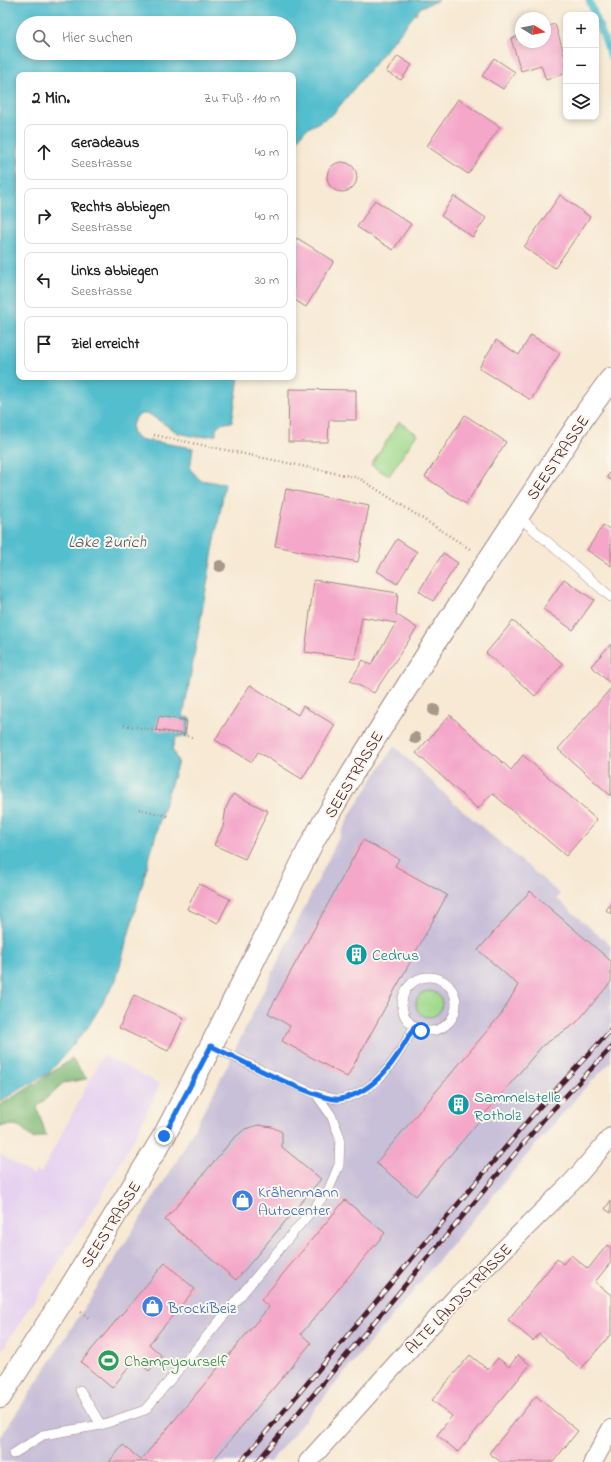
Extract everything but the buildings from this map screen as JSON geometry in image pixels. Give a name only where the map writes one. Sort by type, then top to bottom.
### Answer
[{"type":"main road","name":"SEESTRASSE","points":[[0,1397],[64,1298],[164,1136],[211,1046],[318,832],[382,726],[518,516],[586,413],[611,379]]},
{"type":"street","name":"ALTE LANDSTRASSE","points":[[308,1462],[458,1295],[573,1181],[611,1136]]},
{"type":"street","points":[[594,1462],[611,1429]]},
{"type":"lane","name":"SEESTRASSE","points":[[518,516],[611,598]]},
{"type":"lane","points":[[426,977],[443,981],[450,986],[456,1002],[453,1017],[449,1023],[437,1030],[429,1032],[421,1031],[414,1027],[408,1022],[404,1014],[402,998],[411,984],[418,979],[426,977]]},
{"type":"lane","points":[[211,1046],[263,1072],[316,1094],[339,1099],[359,1093],[382,1075],[399,1055],[414,1027]]},
{"type":"lane","points":[[14,1454],[43,1435],[101,1425],[145,1410],[328,1191],[340,1165],[340,1137],[332,1114],[316,1094]]},
{"type":"lane","points":[[80,1390],[101,1425]]},
{"type":"path","points":[[154,435],[358,478],[474,551]]},
{"type":"path","points":[[124,725],[193,737]]},
{"type":"path","points":[[139,809],[168,816]]},
{"type":"path","points":[[78,1309],[90,1319]]},
{"type":"shaded area","points":[[394,746],[460,808],[560,894],[557,899],[611,946],[611,1062],[584,1089],[516,1168],[270,1462],[0,1462],[0,1438],[50,1362],[178,1159],[217,1086],[351,813]]},
{"type":"shaded area","points":[[103,1055],[160,1084],[134,1138],[101,1197],[0,1353],[0,1154],[33,1175],[37,1170],[41,1173]]},
{"type":"green space","points":[[399,422],[417,434],[389,476],[371,465]]},
{"type":"green space","points":[[429,991],[438,995],[442,1004],[438,1013],[429,1017],[420,1013],[416,1004],[420,995]]},
{"type":"green space","points":[[72,1059],[87,1079],[63,1083],[37,1107],[46,1135],[34,1139],[16,1125],[0,1126],[0,1105]]},
{"type":"water","name":"Lake Zurich","points":[[0,0],[439,0],[421,7],[333,114],[305,130],[296,142],[296,72],[16,72],[16,380],[239,380],[232,422],[220,424],[216,428],[216,435],[197,437],[178,433],[149,414],[141,414],[135,418],[132,425],[132,432],[138,439],[193,448],[190,469],[200,480],[225,484],[183,717],[190,718],[187,737],[176,737],[172,749],[178,762],[162,812],[116,980],[88,1027],[49,1073],[0,1101]]},
{"type":"waterway","points":[[589,0],[594,12]]},
{"type":"waterway","points":[[599,25],[611,57]]},
{"type":"railway","points":[[241,1462],[536,1111],[611,1030]]},
{"type":"railway","points":[[257,1462],[544,1119],[611,1048]]},
{"type":"place","name":"Cedrus","points":[[357,954]]},
{"type":"place","name":"Sammelstelle Rotholz","points":[[459,1105]]},
{"type":"place","name":"Krähenmann Autocenter","points":[[243,1200]]},
{"type":"place","name":"BrockiBeiz","points":[[152,1307]]},
{"type":"place","name":"Champyourself","points":[[108,1360]]},
{"type":"route","points":[[164,1136],[211,1046],[263,1072],[316,1094],[339,1099],[359,1093],[382,1075],[399,1055],[414,1027],[421,1031]]}]
